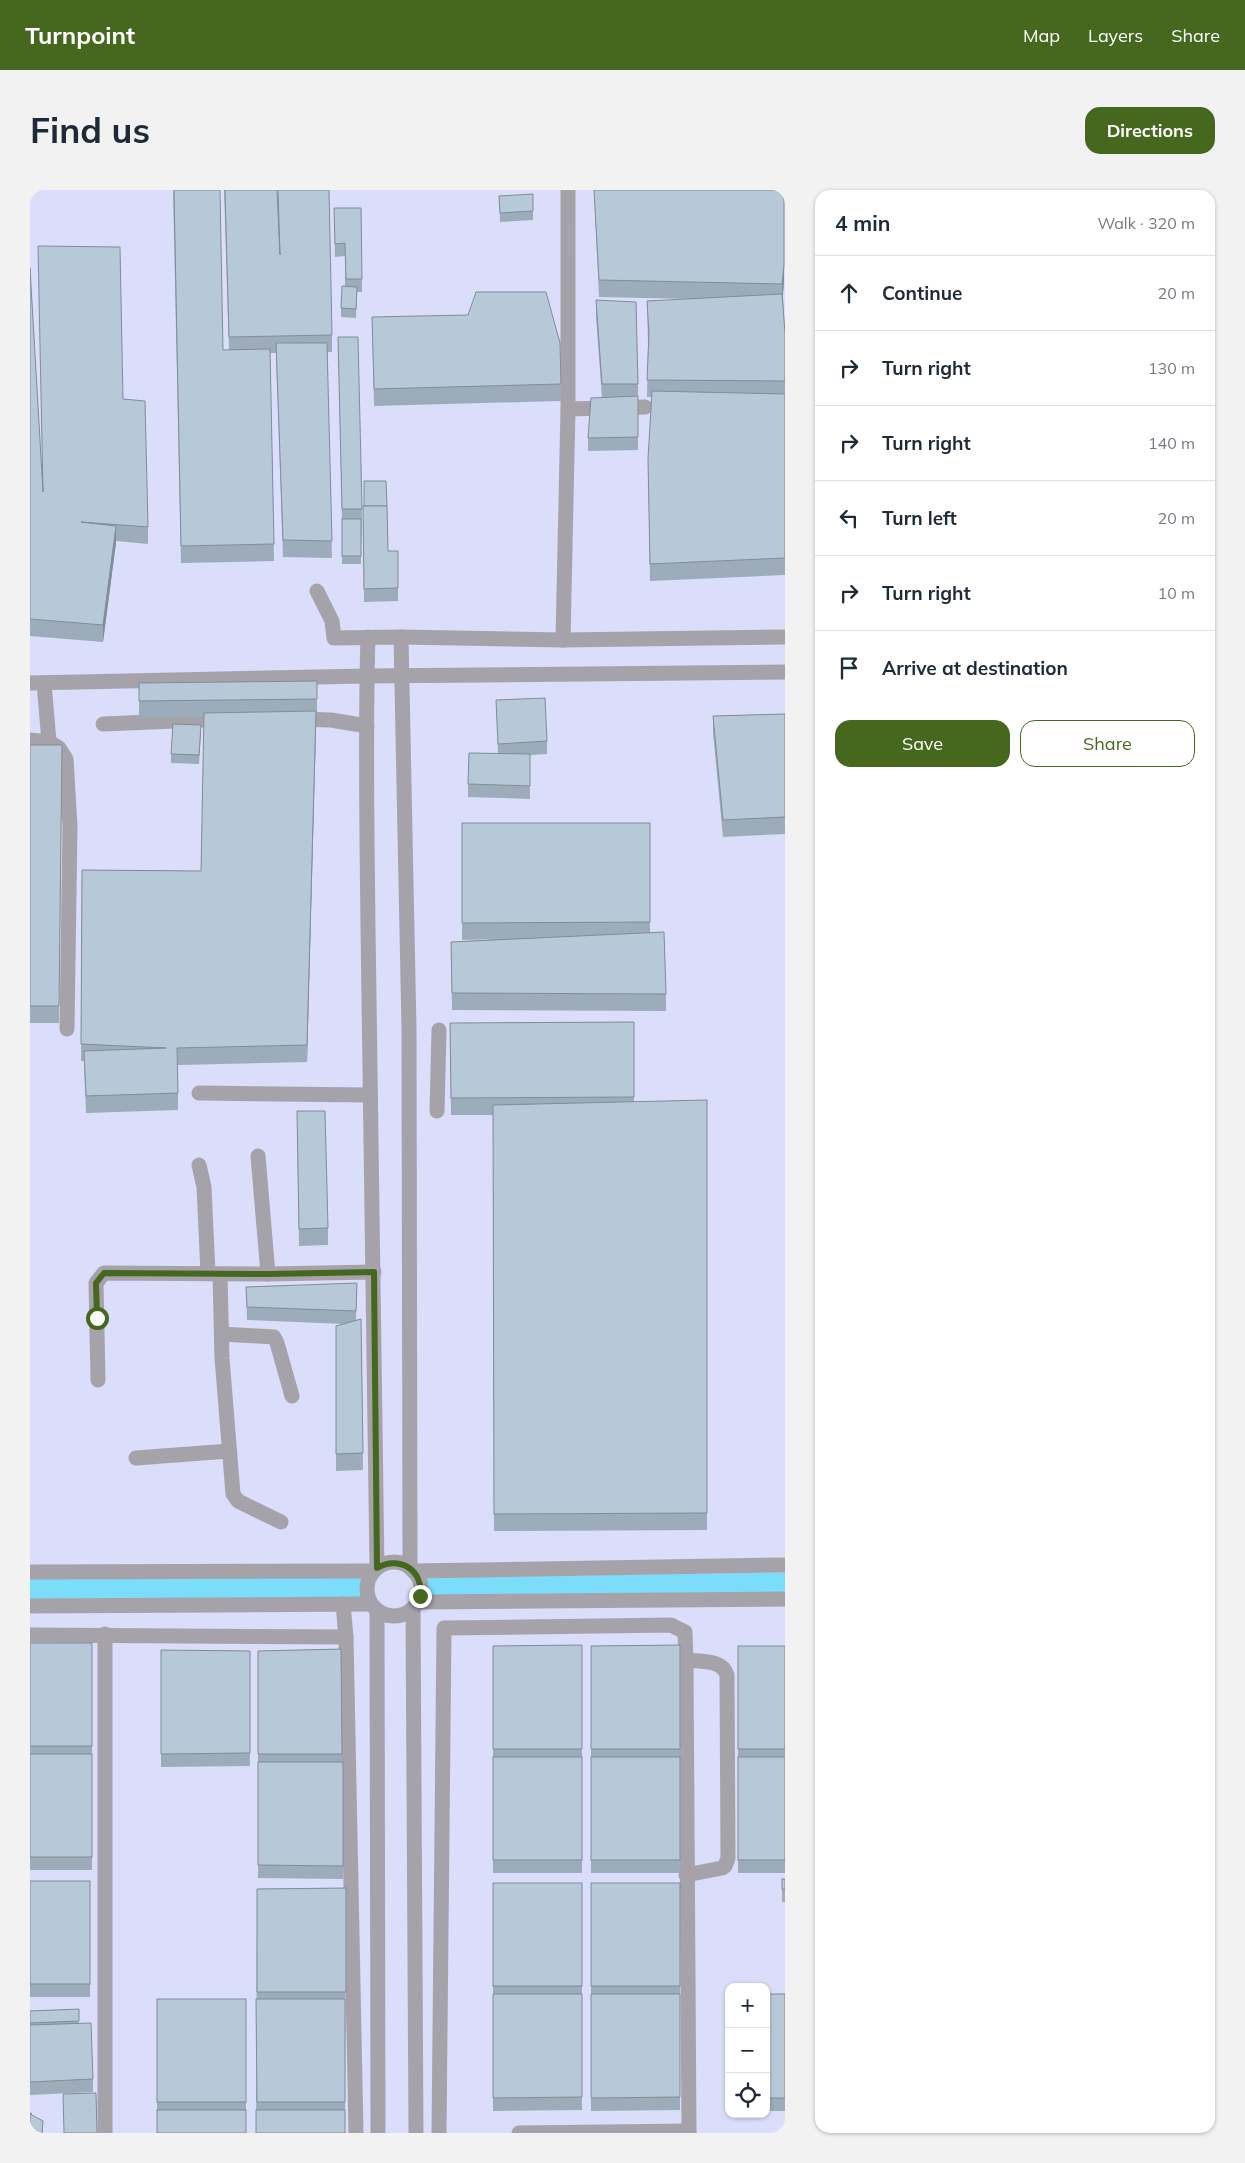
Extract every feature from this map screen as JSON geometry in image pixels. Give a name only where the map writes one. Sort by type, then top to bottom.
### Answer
[{"type":"street","points":[[563,640],[568,409],[568,190]]},
{"type":"street","points":[[568,409],[645,407]]},
{"type":"street","points":[[317,591],[332,621],[334,638],[401,637],[563,640],[785,636]]},
{"type":"street","points":[[368,637],[367,726],[370,1095],[374,1272],[375,1570],[367,1584],[368,1598],[374,1607],[384,1614],[399,1615],[415,1605],[785,1599]]},
{"type":"street","points":[[401,637],[400,676],[409,1029],[412,1569],[420,1582],[421,1589],[415,1605],[416,2133]]},
{"type":"street","points":[[49,742],[37,683],[367,676],[785,672]]},
{"type":"street","points":[[103,724],[242,719]]},
{"type":"street","points":[[282,719],[321,720],[367,726]]},
{"type":"street","points":[[30,740],[49,742],[59,748],[66,759],[70,826],[67,1029]]},
{"type":"street","points":[[437,1111],[439,1030]]},
{"type":"street","points":[[199,1093],[370,1095]]},
{"type":"street","points":[[258,1156],[268,1274]]},
{"type":"street","points":[[200,1165],[222,1334],[222,1358],[233,1494],[238,1501],[280,1522]]},
{"type":"street","points":[[98,1380],[96,1283],[104,1273],[268,1274],[374,1272]]},
{"type":"street","points":[[222,1334],[274,1337],[292,1396]]},
{"type":"street","points":[[136,1458],[230,1451]]},
{"type":"street","points":[[30,1572],[375,1570],[390,1562],[397,1562],[412,1569],[785,1565]]},
{"type":"street","points":[[30,1606],[343,1604],[374,1607]]},
{"type":"street","points":[[343,1604],[346,1638],[356,2133]]},
{"type":"street","points":[[374,1607],[378,2133]]},
{"type":"street","points":[[440,2133],[444,1628],[671,1625],[684,1632],[686,1660],[689,2132],[519,2133]]},
{"type":"street","points":[[30,1635],[105,1634],[346,1638]]},
{"type":"street","points":[[105,1634],[106,2133]]},
{"type":"street","points":[[686,1660],[718,1664],[722,1666],[727,1675],[728,1858],[725,1866],[718,1870],[686,1874]]},
{"type":"shaded area","points":[[30,190],[785,190],[785,2133],[30,2133]]},
{"type":"building","points":[[174,190],[220,190],[223,350],[270,349],[274,544],[181,546]]},
{"type":"building","points":[[225,190],[277,190],[280,255],[278,190],[329,190],[332,335],[229,337]]},
{"type":"building","points":[[594,190],[784,190],[784,265],[782,284],[599,280]]},
{"type":"building","points":[[533,194],[533,211],[500,213],[499,196]]},
{"type":"building","points":[[334,208],[361,208],[362,279],[346,279],[345,243],[335,244]]},
{"type":"building","points":[[38,246],[120,247],[123,399],[145,401],[148,527],[81,522],[116,526],[103,625],[30,619],[30,268],[43,492]]},
{"type":"building","points":[[342,286],[357,287],[356,309],[341,308]]},
{"type":"building","points":[[476,292],[546,292],[560,343],[561,384],[374,389],[372,317],[468,315]]},
{"type":"building","points":[[782,294],[785,333],[785,381],[647,380],[649,334],[647,301]]},
{"type":"building","points":[[596,300],[636,302],[638,384],[602,384]]},
{"type":"building","points":[[338,337],[358,337],[362,509],[342,509]]},
{"type":"building","points":[[276,343],[327,343],[332,541],[283,540]]},
{"type":"building","points":[[652,391],[785,394],[785,558],[650,564],[648,459]]},
{"type":"building","points":[[638,396],[638,437],[588,438],[591,398]]},
{"type":"building","points":[[364,481],[386,481],[387,506],[364,506]]},
{"type":"building","points":[[363,506],[387,506],[388,551],[398,551],[398,588],[364,589]]},
{"type":"building","points":[[342,519],[361,519],[361,556],[342,556]]},
{"type":"building","points":[[317,681],[317,699],[139,701],[139,683]]},
{"type":"building","points":[[545,698],[547,741],[498,744],[496,700]]},
{"type":"building","points":[[316,711],[307,1045],[177,1048],[178,1093],[86,1096],[84,1051],[166,1048],[81,1044],[82,870],[201,871],[204,713]]},
{"type":"building","points":[[785,714],[785,817],[723,820],[713,716]]},
{"type":"building","points":[[173,724],[201,725],[199,755],[171,754]]},
{"type":"building","points":[[30,745],[62,745],[59,1006],[30,1006]]},
{"type":"building","points":[[469,753],[530,754],[530,786],[468,784]]},
{"type":"building","points":[[462,823],[650,823],[650,922],[462,923]]},
{"type":"building","points":[[664,932],[666,994],[452,993],[451,942]]},
{"type":"building","points":[[634,1022],[634,1097],[451,1098],[450,1023]]},
{"type":"building","points":[[707,1100],[707,1513],[494,1514],[493,1105]]},
{"type":"building","points":[[297,1111],[325,1111],[328,1228],[299,1229]]},
{"type":"building","points":[[357,1283],[356,1311],[247,1307],[246,1287]]},
{"type":"building","points":[[361,1319],[363,1453],[336,1454],[336,1326]]},
{"type":"building","points":[[30,1643],[92,1643],[92,1746],[30,1746]]},
{"type":"building","points":[[582,1645],[582,1749],[493,1749],[493,1646]]},
{"type":"building","points":[[680,1645],[680,1749],[591,1749],[591,1646]]},
{"type":"building","points":[[738,1646],[785,1646],[785,1749],[738,1749]]},
{"type":"building","points":[[341,1649],[342,1754],[258,1754],[258,1651]]},
{"type":"building","points":[[161,1650],[250,1651],[250,1753],[161,1754]]},
{"type":"building","points":[[30,1754],[92,1754],[92,1857],[30,1857]]},
{"type":"building","points":[[493,1757],[582,1757],[582,1860],[493,1860]]},
{"type":"building","points":[[591,1757],[680,1757],[680,1860],[591,1860]]},
{"type":"building","points":[[738,1757],[785,1757],[785,1860],[738,1860]]},
{"type":"building","points":[[258,1762],[343,1762],[343,1866],[258,1865]]},
{"type":"building","points":[[782,1879],[785,1879],[785,1889],[782,1889]]},
{"type":"building","points":[[30,1881],[90,1881],[90,1984],[30,1984]]},
{"type":"building","points":[[493,1883],[582,1883],[582,1986],[493,1986]]},
{"type":"building","points":[[591,1883],[680,1883],[680,1986],[591,1986]]},
{"type":"building","points":[[346,1888],[346,1992],[257,1992],[257,1889]]},
{"type":"building","points":[[493,1994],[582,1994],[582,2097],[493,2098]]},
{"type":"building","points":[[591,1994],[680,1994],[680,2097],[591,2098]]},
{"type":"building","points":[[770,1994],[785,1994],[785,2098],[770,2098]]},
{"type":"building","points":[[157,1999],[246,1999],[246,2102],[157,2102]]},
{"type":"building","points":[[256,1999],[345,1999],[345,2102],[257,2102]]},
{"type":"building","points":[[79,2009],[79,2021],[30,2023],[30,2011]]},
{"type":"building","points":[[91,2023],[93,2079],[30,2082],[30,2025]]},
{"type":"building","points":[[96,2093],[97,2133],[64,2133],[63,2094]]},
{"type":"building","points":[[157,2110],[246,2110],[246,2133],[157,2133]]},
{"type":"building","points":[[256,2110],[345,2110],[345,2133],[256,2133]]},
{"type":"building","points":[[30,2114],[43,2121],[42,2133],[30,2130]]},
{"type":"waterway","points":[[433,1590],[785,1585]]},
{"type":"waterway","points":[[30,1589],[359,1586]]},
{"type":"route","points":[[97,1318],[96,1283],[104,1273],[268,1274],[374,1272],[377,1568],[390,1562],[404,1564],[414,1571],[417,1576],[420,1582],[420,1596]]}]
